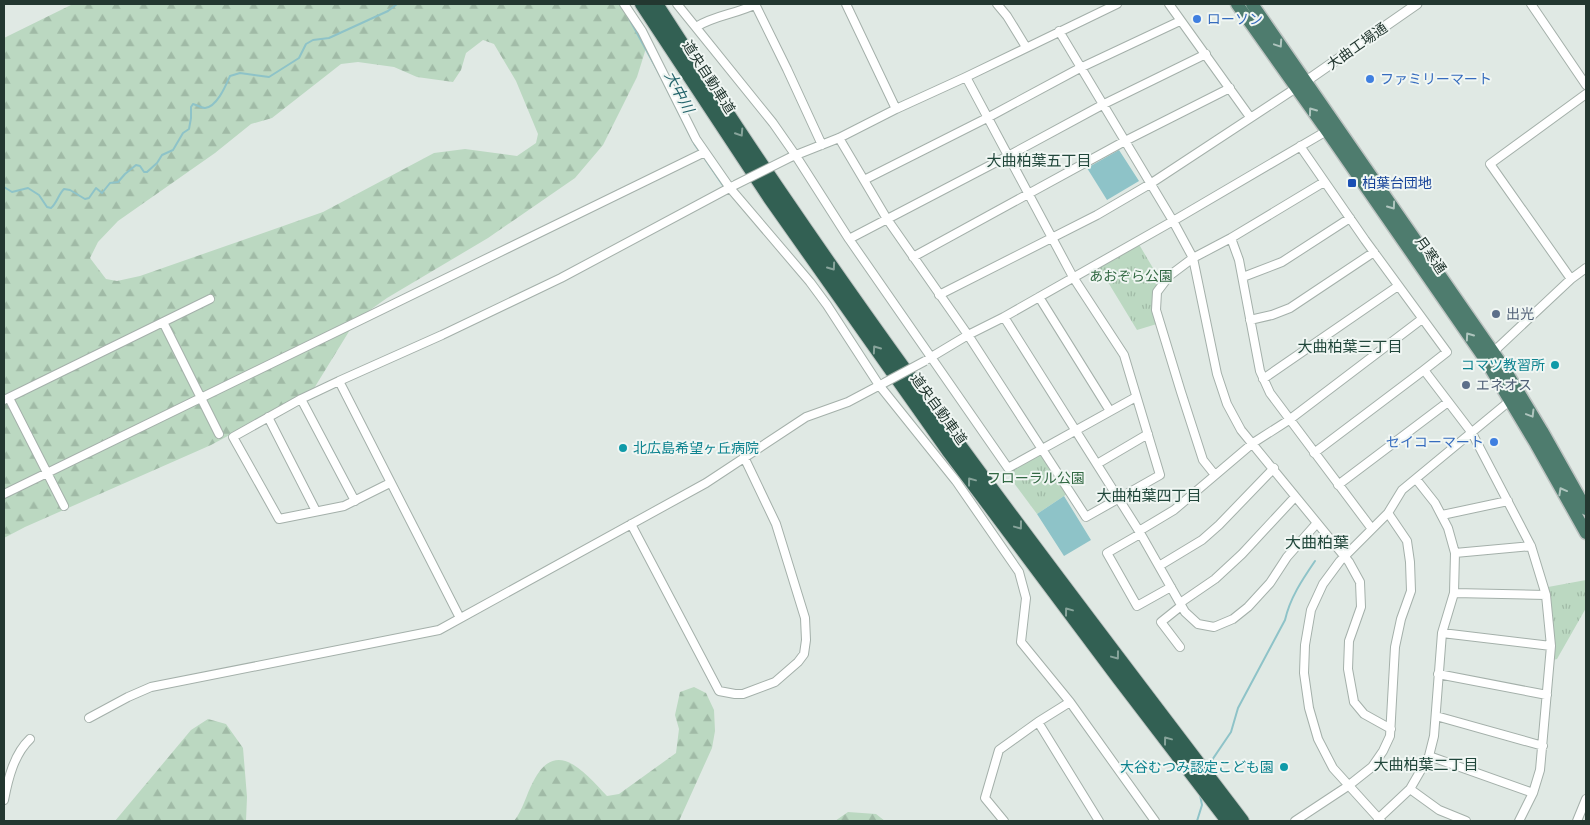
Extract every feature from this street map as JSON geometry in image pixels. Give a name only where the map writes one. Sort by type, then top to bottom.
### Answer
[{"type":"highway","name":"道央自動車道","points":[[642,4],[770,198],[922,412],[1118,677],[1228,821]]},
{"type":"highway","name":"道央自動車道","points":[[656,4],[785,200],[947,428],[1242,821]]},
{"type":"highway","name":"月寒通","points":[[1237,4],[1331,128],[1489,356],[1586,508]]},
{"type":"highway","name":"月寒通","points":[[1252,4],[1300,85]]},
{"type":"highway","name":"月寒通","points":[[1515,397],[1586,533]]},
{"type":"street","points":[[624,4],[642,31],[704,152],[810,282],[881,384],[956,481],[1019,572],[1026,598],[1021,642],[1070,702],[1155,821]]},
{"type":"street","points":[[677,4],[773,123],[928,359],[1008,468],[1136,397]]},
{"type":"street","points":[[696,27],[708,20],[743,10],[756,4],[822,144]]},
{"type":"street","points":[[846,4],[896,109]]},
{"type":"street","points":[[997,4],[1007,16],[1026,47]]},
{"type":"street","points":[[390,483],[344,506],[279,519],[233,437],[301,399],[561,278],[793,156],[839,138],[1117,4]]},
{"type":"street","points":[[1169,4],[1250,118]]},
{"type":"street","name":"大曲工場通","points":[[1300,85],[1417,4]]},
{"type":"street","points":[[1531,4],[1586,85]]},
{"type":"street","points":[[864,180],[987,118],[1080,68],[1180,20]]},
{"type":"street","points":[[1059,32],[1104,104],[1193,258],[1220,382],[1227,404],[1241,430],[1349,562],[1360,582],[1361,607],[1349,641],[1348,668],[1354,702],[1364,714],[1392,729]]},
{"type":"street","points":[[849,239],[1104,104],[1206,54]]},
{"type":"street","points":[[839,138],[887,218],[968,335],[1086,516],[1160,475],[1124,355],[1073,277],[966,77]]},
{"type":"street","points":[[939,295],[1097,215],[1150,184],[1300,85]]},
{"type":"street","points":[[913,257],[1125,141],[1230,88]]},
{"type":"street","points":[[1570,279],[1490,164],[1586,94]]},
{"type":"street","points":[[89,718],[151,687],[438,630],[706,483],[806,418],[848,402],[1004,317],[1331,128]]},
{"type":"street","points":[[1300,146],[1398,286],[1447,352],[1314,453]]},
{"type":"street","points":[[4,494],[704,152]]},
{"type":"street","points":[[1215,475],[1203,460],[1156,310],[1157,292],[1169,276],[1193,258],[1231,238],[1324,182]]},
{"type":"street","points":[[1243,277],[1282,262],[1350,218]]},
{"type":"street","points":[[1231,238],[1240,260],[1250,320],[1263,379],[1270,393],[1372,529]]},
{"type":"street","points":[[1250,320],[1272,315],[1290,308],[1374,252]]},
{"type":"street","points":[[1489,356],[1570,279],[1586,268]]},
{"type":"street","points":[[1263,379],[1398,286]]},
{"type":"street","points":[[1039,297],[1110,411]]},
{"type":"street","points":[[64,506],[48,473],[6,399],[210,299]]},
{"type":"street","points":[[1004,317],[1140,532],[1185,612],[1198,624],[1214,627],[1233,620],[1270,583],[1287,557],[1317,523]]},
{"type":"street","points":[[1171,587],[1137,606],[1107,553],[1174,510],[1253,443],[1290,420],[1422,319]]},
{"type":"street","points":[[163,322],[219,434]]},
{"type":"street","points":[[1424,370],[1472,433],[1530,546],[1546,595],[1551,646],[1540,770],[1533,793],[1519,821]]},
{"type":"street","points":[[339,381],[460,618]]},
{"type":"street","points":[[1416,479],[1442,515],[1455,553],[1454,593],[1442,633],[1434,736],[1429,756],[1410,790],[1379,820],[1333,768],[1318,739],[1309,708],[1304,673],[1305,645],[1310,610],[1323,584],[1344,556],[1388,513],[1402,490],[1515,397]]},
{"type":"street","points":[[301,399],[355,501]]},
{"type":"street","points":[[1338,485],[1448,402]]},
{"type":"street","points":[[268,417],[316,512]]},
{"type":"street","points":[[1096,464],[1148,434]]},
{"type":"street","points":[[631,524],[719,691],[743,694],[775,682],[798,662],[804,654],[806,640],[805,618],[776,524],[744,457]]},
{"type":"street","points":[[1158,566],[1202,540],[1274,468]]},
{"type":"street","points":[[1180,647],[1161,622],[1181,604],[1215,579],[1242,554],[1295,497]]},
{"type":"street","points":[[1442,515],[1508,501]]},
{"type":"street","points":[[1295,821],[1372,768],[1390,736],[1392,729],[1395,647],[1401,619],[1411,591],[1407,541],[1388,513]]},
{"type":"street","points":[[1455,553],[1530,546]]},
{"type":"street","points":[[1454,593],[1546,595]]},
{"type":"street","points":[[1442,633],[1551,646]]},
{"type":"street","points":[[1438,674],[1547,695]]},
{"type":"street","points":[[1004,821],[985,798],[999,750],[1070,702]]},
{"type":"street","points":[[1436,716],[1542,746]]},
{"type":"street","points":[[1038,722],[1099,821]]},
{"type":"street","points":[[4,800],[14,763],[23,746],[30,739]]},
{"type":"street","points":[[1429,756],[1533,793]]},
{"type":"street","points":[[1410,790],[1439,810],[1466,821]]},
{"type":"street","points":[[1577,821],[1586,799]]},
{"type":"green space","points":[[73,4],[626,4],[647,45],[637,77],[603,145],[575,178],[488,238],[387,298],[356,320],[313,390],[211,445],[4,538],[4,38]],"holes":[[[483,40],[494,44],[516,81],[538,134],[536,143],[517,156],[465,149],[434,153],[323,212],[140,276],[117,281],[106,279],[90,258],[98,242],[118,221],[215,153],[251,124],[272,118],[341,64],[358,62],[394,67],[417,77],[453,82],[461,70],[466,53]]]},
{"type":"green space","name":"あおぞら公園","points":[[1137,241],[1163,285],[1157,292],[1160,323],[1137,330],[1097,264]]},
{"type":"green space","name":"フローラル公園","points":[[1042,449],[1070,492],[1037,514],[1005,471],[1008,467]]},
{"type":"green space","points":[[1586,580],[1586,608],[1557,659],[1553,660],[1554,635],[1548,587]]},
{"type":"green space","points":[[694,687],[706,693],[714,710],[715,731],[712,748],[679,821],[514,821],[533,782],[542,768],[551,762],[561,760],[580,769],[607,796],[619,794],[676,753],[679,729],[675,715],[680,692]]},
{"type":"green space","points":[[208,719],[226,724],[243,748],[247,797],[246,821],[115,821],[191,730]]},
{"type":"green space","points":[[848,812],[876,814],[885,821],[835,821]]},
{"type":"water","points":[[1119,150],[1139,181],[1107,200],[1087,168]]},
{"type":"water","points":[[1064,496],[1091,540],[1064,556],[1037,514]]},
{"type":"waterway","name":"大中川","points":[[4,187],[12,192],[28,188],[39,195],[47,207],[51,208],[64,189],[70,190],[85,199],[89,198],[96,188],[102,193],[110,183],[118,182],[136,165],[140,166],[144,172],[147,172],[157,163],[162,155],[173,150],[183,133],[189,129],[191,107],[193,104],[205,108],[213,104],[230,76],[240,73],[269,77],[299,58],[306,44],[313,40],[329,38],[388,11],[397,4]]},
{"type":"waterway","name":"大中川","points":[[626,13],[700,152]]},
{"type":"waterway","name":"大中川","points":[[703,156],[724,187]]},
{"type":"waterway","points":[[1208,766],[1231,732],[1238,708],[1285,620],[1297,589],[1315,561]]},
{"type":"waterway","points":[[1197,821],[1202,805],[1200,795]]},
{"type":"place","name":"ローソン","points":[[1197,19]]},
{"type":"place","name":"ファミリーマート","points":[[1370,79]]},
{"type":"place","name":"柏葉台団地","points":[[1352,183]]},
{"type":"place","name":"出光","points":[[1496,314]]},
{"type":"place","name":"コマツ教習所","points":[[1555,365]]},
{"type":"place","name":"エネオス","points":[[1466,385]]},
{"type":"place","name":"セイコーマート","points":[[1494,442]]},
{"type":"place","name":"北広島希望ヶ丘病院","points":[[623,448]]},
{"type":"place","name":"大谷むつみ認定こども園","points":[[1284,767]]},
{"type":"district","name":"大曲柏葉五丁目","points":[[1039,161]]},
{"type":"district","name":"大曲柏葉三丁目","points":[[1350,347]]},
{"type":"district","name":"大曲柏葉四丁目","points":[[1149,496]]},
{"type":"district","name":"大曲柏葉","points":[[1317,542]]},
{"type":"district","name":"大曲柏葉二丁目","points":[[1426,765]]}]
